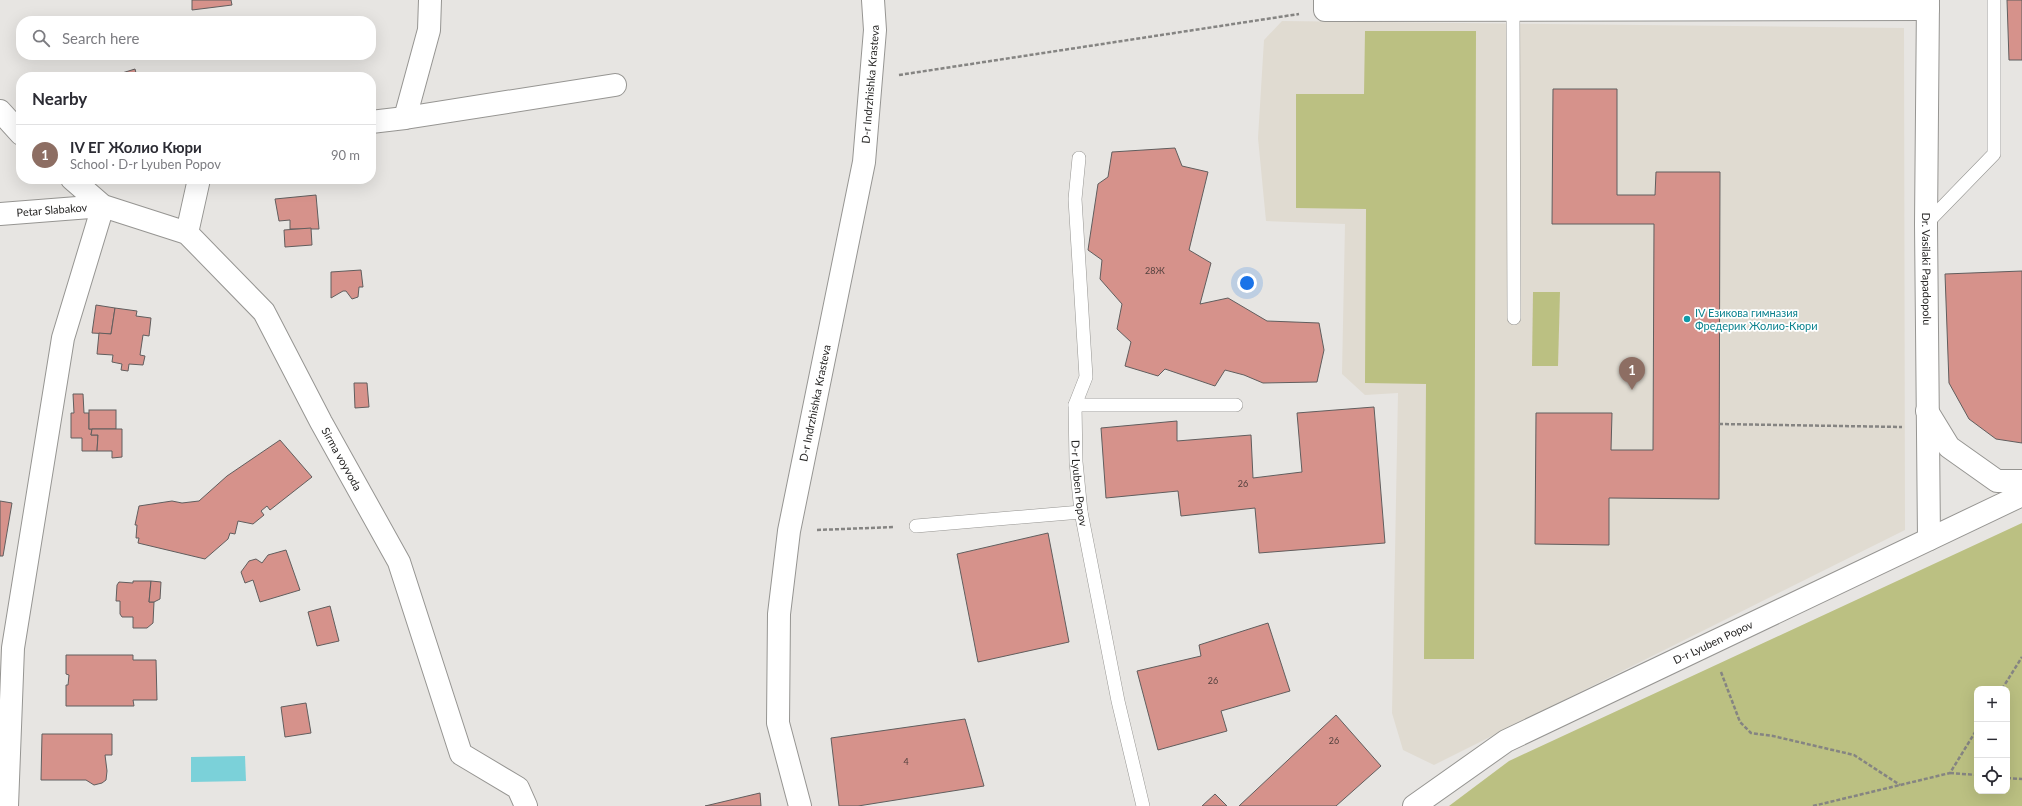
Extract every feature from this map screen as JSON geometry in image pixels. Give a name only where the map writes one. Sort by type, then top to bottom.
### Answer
[{"type":"street","points":[[405,118],[429,30],[430,0]]},
{"type":"street","name":"D-r Indrzhishka Krasteva","points":[[800,806],[778,723],[779,614],[789,531],[864,162],[872,79],[875,30],[874,0]]},
{"type":"street","points":[[1325,5],[1513,9],[1928,5]]},
{"type":"street","name":"Dr. Vasilaki Papadopolu","points":[[1928,5],[1926,411],[1929,539]]},
{"type":"street","points":[[376,121],[615,85]]},
{"type":"street","points":[[0,111],[16,129]]},
{"type":"street","name":"Sirma voyvoda","points":[[78,184],[103,206],[187,233],[264,312],[320,422],[399,562],[462,754],[518,788],[526,806]]},
{"type":"street","points":[[187,233],[198,184]]},
{"type":"street","points":[[7,806],[13,648],[63,338],[103,206]]},
{"type":"street","name":"Petar Slabakov","points":[[0,214],[103,206]]},
{"type":"street","points":[[1926,411],[1949,447],[1997,481],[2022,482]]},
{"type":"street","name":"D-r Lyuben Popov","points":[[1414,806],[1506,741],[2022,495]]},
{"type":"lane","points":[[1926,224],[1994,154],[1994,0]]},
{"type":"lane","points":[[1513,9],[1514,318]]},
{"type":"lane","name":"D-r Lyuben Popov","points":[[1079,158],[1075,199],[1086,377],[1075,405],[1076,462],[1081,512],[1118,701],[1143,806]]},
{"type":"lane","points":[[1075,405],[1236,405]]},
{"type":"lane","points":[[916,526],[1081,512]]},
{"type":"path","points":[[872,79],[1325,5]]},
{"type":"path","points":[[1719,424],[1905,427]]},
{"type":"path","points":[[789,531],[916,526]]},
{"type":"path","points":[[2004,686],[2022,657]]},
{"type":"path","points":[[1721,672],[1740,722],[1751,733],[1773,736],[1854,755],[1900,785]]},
{"type":"path","points":[[1950,773],[1974,735]]},
{"type":"path","points":[[1813,806],[1950,773],[1974,775]]},
{"type":"path","points":[[2010,778],[2022,779]]},
{"type":"shaded area","points":[[1282,21],[1904,28],[1905,530],[1434,765],[1403,750],[1392,713],[1398,393],[1365,395],[1342,374],[1345,224],[1266,221],[1258,138],[1264,40]]},
{"type":"green space","points":[[1365,31],[1476,31],[1474,659],[1424,659],[1426,384],[1365,383],[1366,209],[1296,208],[1296,94],[1364,94]]},
{"type":"green space","points":[[1533,292],[1560,292],[1558,366],[1532,366]]},
{"type":"green space","points":[[2022,523],[2022,806],[1449,806],[1509,761]]},
{"type":"water","points":[[245,756],[246,781],[191,782],[191,757]]},
{"type":"building","points":[[192,0],[231,0],[232,5],[192,10]]},
{"type":"building","points":[[2007,0],[2022,0],[2022,60],[2009,60]]},
{"type":"building","points":[[135,69],[136,72],[125,72]]},
{"type":"building","name":"IV Езикова гимназия Фредерик Жолио-Кюри","points":[[1553,89],[1617,89],[1617,195],[1655,195],[1656,172],[1720,172],[1719,499],[1609,498],[1609,545],[1535,544],[1536,413],[1612,413],[1611,450],[1653,450],[1654,224],[1552,224]]},
{"type":"building","points":[[1175,148],[1182,166],[1208,172],[1189,250],[1211,263],[1200,304],[1228,298],[1267,321],[1319,323],[1324,350],[1317,382],[1263,383],[1244,375],[1225,370],[1215,386],[1165,369],[1158,376],[1125,366],[1131,342],[1117,329],[1122,304],[1100,279],[1102,260],[1088,250],[1098,184],[1108,177],[1112,152]]},
{"type":"building","points":[[316,195],[319,229],[290,229],[290,220],[279,221],[275,199]]},
{"type":"building","points":[[311,228],[312,245],[285,247],[284,230]]},
{"type":"building","points":[[361,270],[363,287],[359,287],[358,297],[352,299],[346,291],[343,291],[331,298],[331,272]]},
{"type":"building","points":[[2022,271],[2022,443],[1996,439],[1969,419],[1949,383],[1945,274]]},
{"type":"building","points":[[96,305],[115,308],[111,334],[92,333]]},
{"type":"building","points":[[115,308],[137,311],[136,316],[151,318],[149,336],[143,335],[140,355],[145,356],[143,365],[129,364],[128,371],[121,370],[122,364],[112,362],[113,355],[97,354],[99,333],[111,334]]},
{"type":"building","points":[[354,383],[367,383],[369,407],[355,408]]},
{"type":"building","points":[[73,394],[83,394],[84,413],[89,413],[89,429],[92,429],[91,435],[98,435],[97,451],[82,451],[82,438],[71,438],[71,413],[74,413]]},
{"type":"building","points":[[1374,407],[1385,543],[1259,553],[1255,508],[1181,516],[1178,491],[1106,498],[1101,428],[1177,421],[1177,441],[1251,435],[1253,478],[1302,472],[1297,413]]},
{"type":"building","points":[[89,410],[116,410],[116,429],[89,429]]},
{"type":"building","points":[[92,429],[122,429],[122,457],[112,458],[112,451],[97,451],[98,435],[91,435]]},
{"type":"building","points":[[280,440],[312,477],[270,510],[267,506],[261,511],[264,515],[253,524],[238,521],[235,534],[230,533],[228,539],[205,559],[138,543],[139,538],[136,538],[137,525],[135,525],[139,506],[172,501],[182,503],[199,501],[227,476]]},
{"type":"building","points":[[0,501],[12,503],[3,556],[0,556]]},
{"type":"building","points":[[1048,533],[1069,642],[978,662],[957,554]]},
{"type":"building","points":[[286,550],[300,590],[260,602],[253,580],[245,583],[241,572],[249,561],[256,559],[262,563],[268,555]]},
{"type":"building","points":[[133,581],[151,581],[149,602],[154,602],[153,623],[147,628],[133,628],[133,617],[122,617],[120,614],[120,601],[116,601],[117,585],[119,582],[133,583]]},
{"type":"building","points":[[151,581],[161,582],[160,599],[154,602],[149,602]]},
{"type":"building","points":[[330,606],[339,641],[317,646],[308,612]]},
{"type":"building","points":[[1268,623],[1290,691],[1221,711],[1227,731],[1158,750],[1137,671],[1201,656],[1199,645]]},
{"type":"building","points":[[66,655],[133,655],[133,660],[156,660],[157,700],[133,700],[134,706],[66,706],[66,685],[68,685],[69,675],[66,674]]},
{"type":"building","points":[[306,703],[311,733],[285,737],[281,707]]},
{"type":"building","points":[[1336,715],[1381,766],[1336,806],[1239,806]]},
{"type":"building","points":[[965,719],[984,786],[858,806],[839,806],[831,738]]},
{"type":"building","points":[[42,734],[112,734],[112,755],[105,755],[107,771],[106,780],[102,783],[94,785],[86,780],[41,780]]},
{"type":"building","points":[[760,793],[761,806],[705,806]]},
{"type":"building","points":[[1215,794],[1227,806],[1202,806]]},
{"type":"place","name":"IV Езикова гимназия Фредерик Жолио-Кюри","points":[[1687,319]]},
{"type":"place","name":"IV ЕГ Жолио Кюри","points":[[1632,390]]}]
